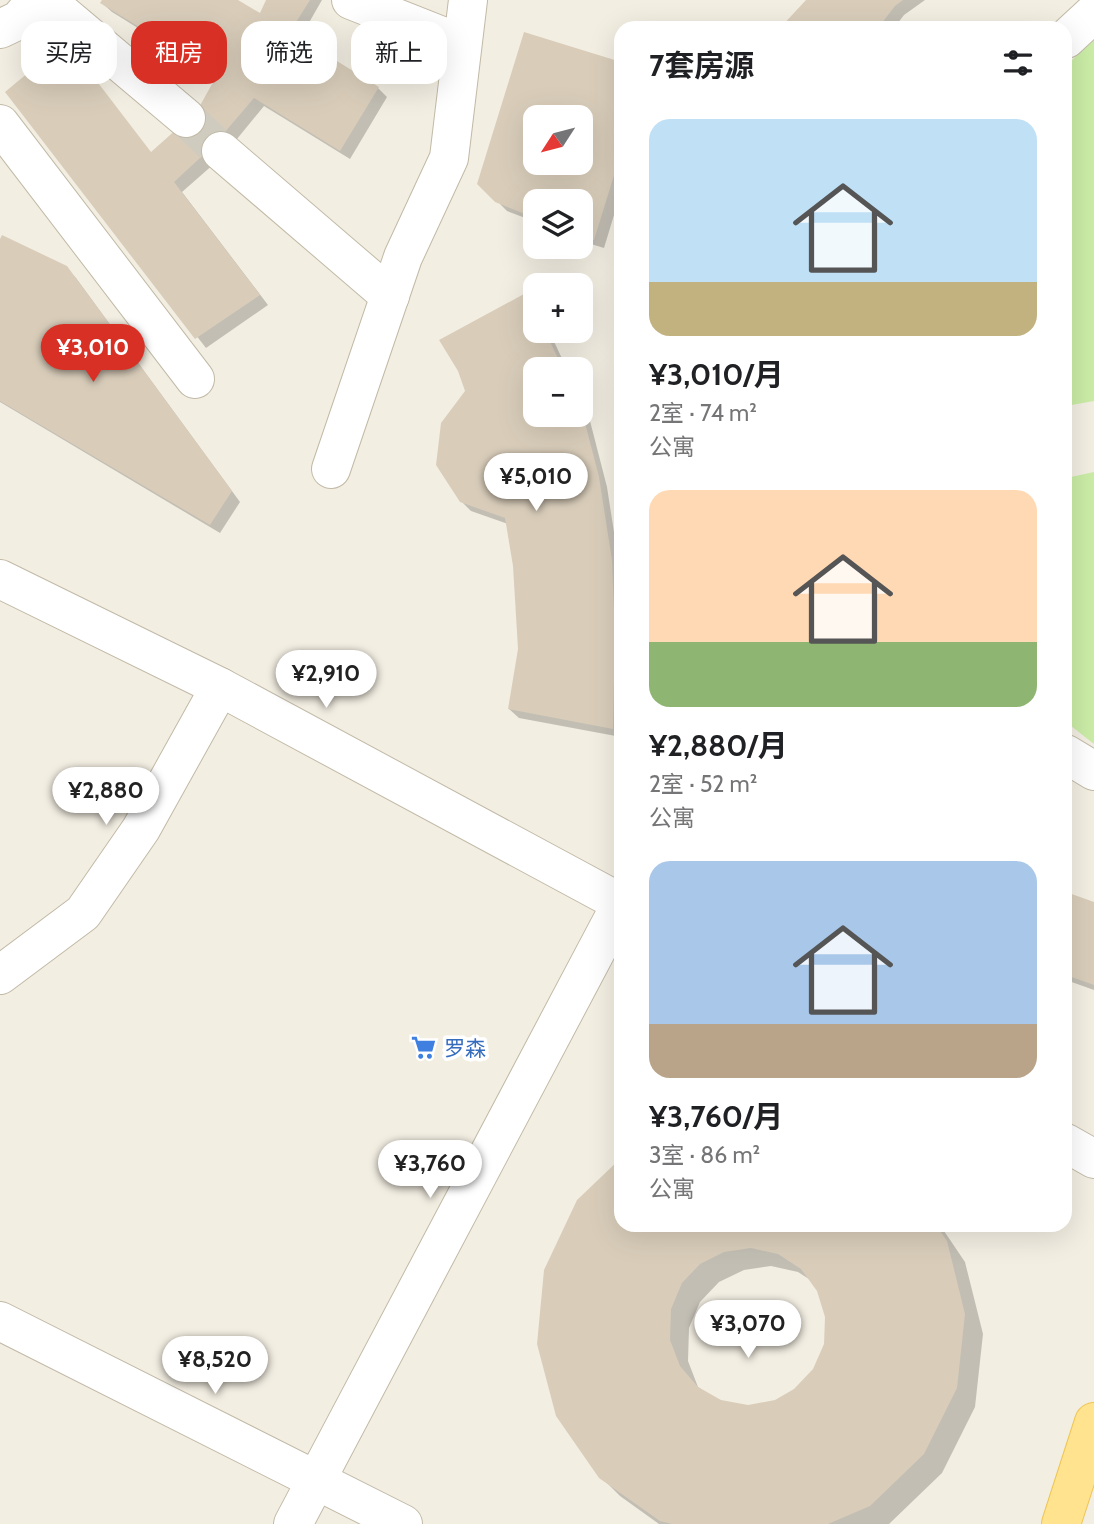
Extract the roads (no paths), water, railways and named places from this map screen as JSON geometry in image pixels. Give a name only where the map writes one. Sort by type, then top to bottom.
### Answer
[{"type":"main road","points":[[1061,1524],[1094,1422]]},
{"type":"street","points":[[0,29],[19,20],[36,0]]},
{"type":"street","points":[[46,0],[186,118]]},
{"type":"street","points":[[351,0],[462,44]]},
{"type":"street","points":[[331,469],[403,257],[449,158],[468,0]]},
{"type":"street","points":[[1072,33],[1094,13]]},
{"type":"street","points":[[0,124],[195,379]]},
{"type":"street","points":[[221,151],[390,296]]},
{"type":"street","points":[[0,579],[220,687],[614,900]]},
{"type":"street","points":[[0,975],[83,913],[141,829],[220,687]]},
{"type":"street","points":[[1072,758],[1094,771]]},
{"type":"street","points":[[293,1524],[614,917]]},
{"type":"street","points":[[1072,1146],[1094,1159]]},
{"type":"street","points":[[0,1321],[403,1524]]},
{"type":"tunnel","points":[[186,118],[221,151]]},
{"type":"place","name":"罗森","points":[[424,1048]]}]
